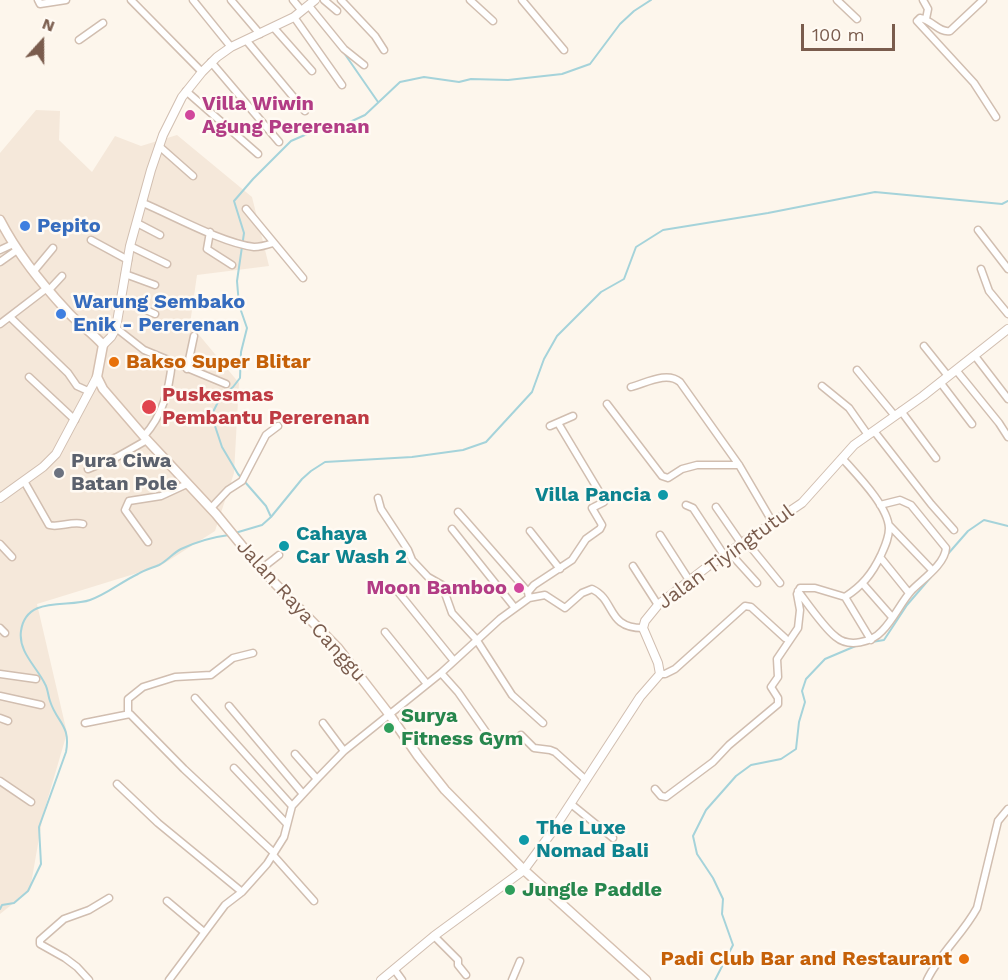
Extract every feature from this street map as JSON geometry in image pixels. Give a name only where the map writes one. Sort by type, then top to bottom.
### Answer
[{"type":"main road","points":[[0,220],[15,247],[33,272],[72,316],[103,345],[97,377]]},
{"type":"main road","name":"Jalan Raya Canggu","points":[[97,377],[103,389],[145,438],[211,508],[261,568],[338,648],[445,790],[524,870],[646,980]]},
{"type":"street","points":[[38,0],[40,4],[66,0]]},
{"type":"street","points":[[131,0],[202,72]]},
{"type":"street","points":[[193,0],[231,47]]},
{"type":"street","points":[[231,0],[260,34]]},
{"type":"street","points":[[293,0],[308,6],[344,50],[364,65]]},
{"type":"street","points":[[324,0],[336,11]]},
{"type":"street","points":[[341,0],[375,36],[384,50]]},
{"type":"street","points":[[470,0],[493,21]]},
{"type":"street","points":[[522,0],[564,50]]},
{"type":"street","points":[[837,0],[857,19]]},
{"type":"street","points":[[923,0],[928,9],[926,19]]},
{"type":"street","points":[[983,0],[950,31],[942,30],[926,19],[921,18],[917,21],[974,84],[996,117]]},
{"type":"street","points":[[103,345],[116,328],[130,246],[159,146],[186,90],[211,62],[231,47],[274,28],[308,6]]},
{"type":"street","points":[[294,17],[342,85]]},
{"type":"street","points":[[79,40],[103,23]]},
{"type":"street","points":[[274,28],[312,71]]},
{"type":"street","points":[[246,40],[305,111]]},
{"type":"street","points":[[211,62],[279,142]]},
{"type":"street","points":[[186,90],[258,154]]},
{"type":"street","points":[[159,146],[193,176]]},
{"type":"street","points":[[143,203],[210,232],[256,247],[273,243]]},
{"type":"street","points":[[246,209],[303,278]]},
{"type":"street","points":[[137,223],[160,235]]},
{"type":"street","points":[[978,230],[1008,269]]},
{"type":"street","points":[[210,232],[207,249],[232,266]]},
{"type":"street","points":[[91,240],[128,260]]},
{"type":"street","points":[[130,246],[167,264]]},
{"type":"street","points":[[0,250],[15,247]]},
{"type":"street","points":[[0,262],[15,247]]},
{"type":"street","points":[[33,272],[53,248]]},
{"type":"street","points":[[981,269],[989,291],[1008,314]]},
{"type":"street","points":[[125,274],[155,285]]},
{"type":"street","points":[[0,324],[62,276]]},
{"type":"street","points":[[121,299],[155,314]]},
{"type":"street","points":[[10,317],[87,394]]},
{"type":"street","points":[[116,328],[144,350],[226,384]]},
{"type":"street","name":"Jalan Tiyingtutul","points":[[660,675],[658,663],[643,628],[645,621],[658,605],[727,553],[808,497],[854,445],[1008,329]]},
{"type":"street","points":[[187,369],[194,336]]},
{"type":"street","points":[[924,346],[948,376]]},
{"type":"street","points":[[975,356],[1008,399]]},
{"type":"street","points":[[88,469],[117,457],[145,438],[160,412],[170,383],[172,362]]},
{"type":"street","points":[[857,370],[936,458]]},
{"type":"street","points":[[956,370],[999,423],[1008,438]]},
{"type":"street","points":[[29,377],[75,420]]},
{"type":"street","points":[[1,496],[49,463],[97,377]]},
{"type":"street","points":[[632,387],[663,378],[675,378],[739,465],[772,523]]},
{"type":"street","points":[[940,382],[972,424]]},
{"type":"street","points":[[822,386],[849,408],[954,530]]},
{"type":"street","points":[[87,394],[103,389]]},
{"type":"street","points":[[607,404],[662,476],[668,478],[682,469],[697,465],[739,465]]},
{"type":"street","points":[[550,426],[573,416]]},
{"type":"street","points":[[170,980],[225,905],[242,892],[273,854],[284,837],[292,806],[317,779],[344,751],[441,673],[476,639],[515,608],[529,595],[534,585],[572,560],[586,538],[600,529],[602,525],[592,508],[604,502],[603,498],[558,423]]},
{"type":"street","points":[[211,508],[228,490],[242,481],[267,435],[278,426]]},
{"type":"street","points":[[842,458],[880,505],[889,524],[932,570]]},
{"type":"street","points":[[24,481],[49,525],[83,524]]},
{"type":"street","points":[[148,542],[126,510],[126,505],[129,501],[161,496],[187,484]]},
{"type":"street","points":[[378,498],[381,509],[412,560],[428,577],[441,585],[452,613],[476,639],[512,695],[543,723]]},
{"type":"street","points":[[797,591],[836,637],[848,642],[860,642],[881,633],[909,593],[943,559],[946,548],[911,505],[906,502],[892,501],[880,505]]},
{"type":"street","points":[[686,505],[693,508],[727,553],[757,583]]},
{"type":"street","points":[[716,507],[743,542],[780,583]]},
{"type":"street","points":[[458,512],[529,595],[545,595],[565,608],[582,593],[592,589],[601,596],[623,624],[643,628]]},
{"type":"street","points":[[845,597],[869,577],[888,537],[889,524]]},
{"type":"street","points":[[452,529],[515,608]]},
{"type":"street","points":[[530,531],[560,569]]},
{"type":"street","points":[[660,535],[690,580]]},
{"type":"street","points":[[0,544],[12,557]]},
{"type":"street","points":[[261,568],[279,555]]},
{"type":"street","points":[[880,557],[909,593]]},
{"type":"street","points":[[633,566],[658,605]]},
{"type":"street","points":[[863,584],[892,617]]},
{"type":"street","points":[[797,591],[807,586],[845,597],[871,639]]},
{"type":"street","points":[[395,588],[454,661]]},
{"type":"street","points":[[655,789],[661,796],[666,797],[713,762],[729,745],[778,704],[778,698],[771,687],[778,677],[777,659],[798,628],[800,610],[797,591]]},
{"type":"street","points":[[381,980],[434,936],[524,870],[571,804],[640,697],[660,675],[675,669],[745,606],[751,607],[785,638]]},
{"type":"street","points":[[385,632],[427,684]]},
{"type":"street","points":[[128,714],[128,699],[143,687],[175,677],[211,675],[233,658],[253,653]]},
{"type":"street","points":[[441,673],[486,732]]},
{"type":"street","points":[[0,674],[36,680]]},
{"type":"street","points":[[0,696],[42,705]]},
{"type":"street","points":[[195,698],[292,806]]},
{"type":"street","points":[[229,706],[303,794]]},
{"type":"street","points":[[85,723],[132,715],[184,769],[273,854],[314,901]]},
{"type":"street","points":[[0,718],[8,721]]},
{"type":"street","points":[[323,723],[344,751]]},
{"type":"street","points":[[520,735],[534,748],[555,752],[586,780]]},
{"type":"street","points":[[295,754],[317,779]]},
{"type":"street","points":[[234,768],[286,824]]},
{"type":"street","points":[[0,781],[31,801]]},
{"type":"street","points":[[117,784],[158,823],[242,892]]},
{"type":"street","points":[[571,804],[613,838]]},
{"type":"street","points":[[927,980],[941,955],[977,908],[998,821],[1008,809]]},
{"type":"street","points":[[88,980],[65,958],[40,944],[40,940],[64,919],[89,910],[109,897]]},
{"type":"street","points":[[167,901],[204,933]]},
{"type":"street","points":[[434,936],[458,960],[466,975]]},
{"type":"street","points":[[512,980],[520,961]]},
{"type":"street","points":[[394,969],[402,980]]},
{"type":"shaded area","points":[[36,110],[60,111],[59,140],[92,172],[115,136],[141,146],[177,135],[252,197],[269,266],[197,275],[190,324],[239,383],[234,473],[215,531],[160,566],[37,604],[67,733],[43,815],[30,890],[0,914],[0,153]]},
{"type":"waterway","points":[[271,517],[266,506],[238,474],[222,447],[212,414],[220,398],[240,378],[241,352],[247,328],[239,305],[237,281],[244,233],[234,201],[291,141],[314,131],[337,128],[365,115],[400,82],[424,77],[459,82],[471,79],[508,80],[562,74],[590,64],[620,24],[651,0]]},
{"type":"waterway","points":[[342,50],[378,102]]},
{"type":"waterway","points":[[235,533],[262,525],[302,479],[325,462],[412,457],[463,450],[486,442],[532,392],[544,359],[557,336],[601,292],[624,279],[636,247],[663,230],[875,192],[1002,204],[1008,201]]},
{"type":"waterway","points":[[947,555],[968,531],[984,520],[1008,526]]},
{"type":"waterway","points":[[0,909],[2,905],[14,903],[28,891],[41,864],[39,827],[66,752],[67,743],[65,730],[49,699],[46,686],[22,646],[21,631],[24,620],[39,607],[90,600],[159,565],[181,549],[205,540],[229,535]]},
{"type":"waterway","points":[[872,642],[884,640],[907,605],[931,577]]},
{"type":"waterway","points":[[715,980],[733,945],[722,914],[723,899],[713,878],[697,854],[693,836],[706,810],[736,776],[751,765],[781,759],[796,749],[799,722],[805,702],[802,691],[806,679],[825,659],[858,645]]},
{"type":"place","name":"Villa Wiwin Agung Pererenan","points":[[190,115]]},
{"type":"place","name":"Pepito","points":[[25,226]]},
{"type":"place","name":"Warung Sembako Enik - Pererenan","points":[[61,314]]},
{"type":"place","name":"Bakso Super Blitar","points":[[114,362]]},
{"type":"place","name":"Puskesmas Pembantu Pererenan","points":[[149,407]]},
{"type":"place","name":"Pura Ciwa Batan Pole","points":[[59,473]]},
{"type":"place","name":"Villa Pancia","points":[[663,495]]},
{"type":"place","name":"Cahaya Car Wash 2","points":[[284,546]]},
{"type":"place","name":"Moon Bamboo","points":[[519,588]]},
{"type":"place","name":"Surya Fitness Gym","points":[[389,728]]},
{"type":"place","name":"The Luxe Nomad Bali","points":[[524,840]]},
{"type":"place","name":"Jungle Paddle","points":[[510,890]]},
{"type":"place","name":"Padi Club Bar and Restaurant","points":[[964,959]]}]
